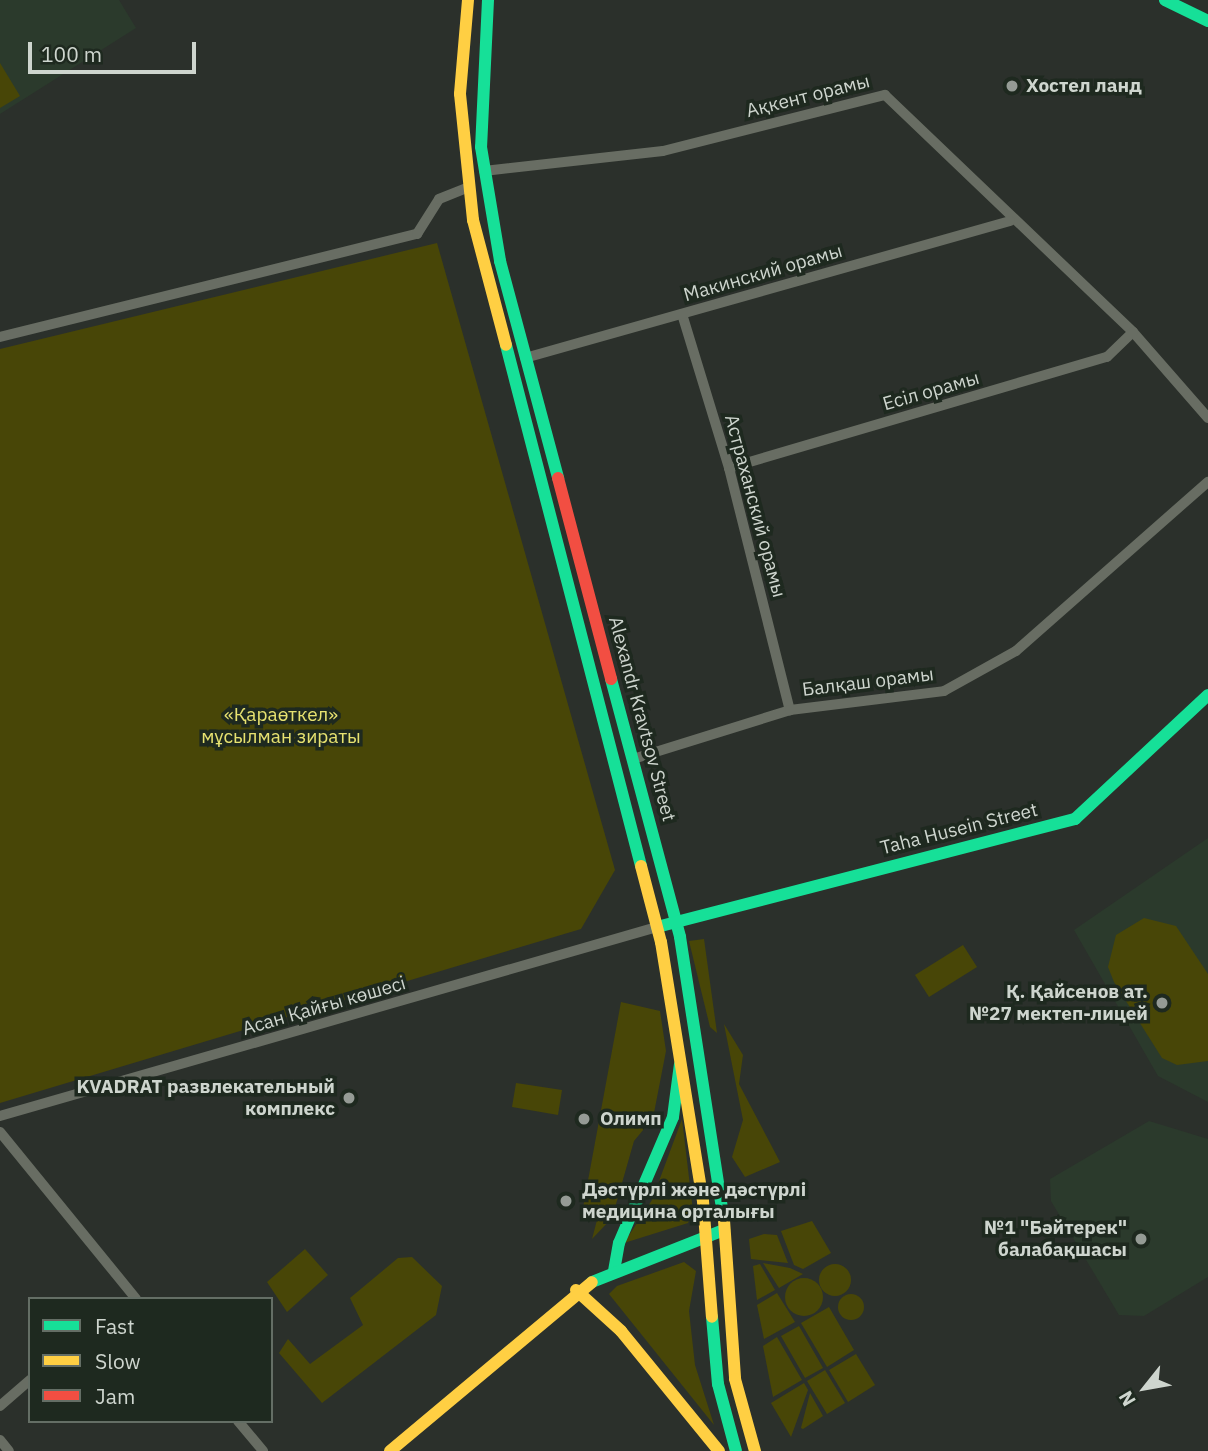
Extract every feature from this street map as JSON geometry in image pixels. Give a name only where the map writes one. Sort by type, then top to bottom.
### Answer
[{"type":"main road","name":"Alexandr Kravtsov Street","points":[[468,0],[460,94],[468,187],[657,927],[682,1046],[705,1237],[718,1384],[736,1451]]},
{"type":"main road","name":"Alexandr Kravtsov Street","points":[[488,0],[480,87],[484,171],[525,358],[676,921],[713,1118],[735,1379],[755,1451]]},
{"type":"main road","points":[[1165,0],[1208,21]]},
{"type":"main road","name":"Taha Husein Street","points":[[657,927],[1075,818],[1208,695]]},
{"type":"main road","points":[[614,1271],[619,1243],[673,1117],[682,1046]]},
{"type":"main road","points":[[390,1451],[576,1290],[614,1271],[724,1230]]},
{"type":"main road","points":[[576,1290],[621,1331],[719,1451]]},
{"type":"street","name":"Ақкент орамы","points":[[484,171],[663,150],[885,96],[907,110],[1010,221],[1133,332],[1208,418]]},
{"type":"street","points":[[0,337],[417,234],[439,199],[468,187]]},
{"type":"street","name":"Макинский орамы","points":[[525,358],[1010,221]]},
{"type":"street","name":"Астраханский орамы","points":[[681,314],[729,468],[790,710]]},
{"type":"street","name":"Есіл орамы","points":[[729,468],[1107,357],[1133,332]]},
{"type":"street","name":"Балқаш орамы","points":[[633,758],[790,710],[944,691],[1016,652],[1208,482]]},
{"type":"street","name":"Асан Қайғы көшесі","points":[[0,1116],[657,927]]},
{"type":"street","points":[[0,1132],[133,1295]]},
{"type":"street","points":[[0,1406],[28,1382]]},
{"type":"street","points":[[240,1423],[263,1451]]},
{"type":"street","points":[[0,1440],[9,1451]]},
{"type":"shaded area","points":[[0,0],[119,0],[136,28],[0,114]]},
{"type":"shaded area","name":"Қ. Қайсенов ат. №27 мектеп-лицей","points":[[1208,838],[1208,1102],[1158,1076],[1074,930]]},
{"type":"shaded area","name":"№1 \"Бәйтерек\" балабақшасы","points":[[1149,1121],[1208,1139],[1208,1277],[1144,1316],[1119,1315],[1051,1201],[1050,1179]]},
{"type":"green space","points":[[0,63],[20,96],[0,108]]},
{"type":"green space","name":"«Қараөткел» мұсылман зираты","points":[[437,243],[615,870],[581,929],[0,1103],[0,349]]},
{"type":"green space","points":[[1144,918],[1176,926],[1208,974],[1208,1061],[1177,1065],[1162,1058],[1114,982],[1108,967],[1116,935]]},
{"type":"green space","points":[[704,939],[717,1033],[710,1027],[689,941]]},
{"type":"green space","points":[[963,945],[977,967],[929,997],[915,975]]},
{"type":"green space","points":[[621,1002],[660,1011],[666,1051],[653,1118],[634,1141],[612,1218],[592,1239],[597,1220],[582,1213]]},
{"type":"green space","points":[[724,1024],[743,1055],[739,1084],[780,1162],[745,1177],[732,1157],[743,1120]]},
{"type":"green space","points":[[516,1083],[562,1090],[558,1115],[512,1107]]},
{"type":"green space","points":[[682,1119],[693,1211],[688,1223],[624,1243],[652,1200]]},
{"type":"green space","points":[[812,1221],[831,1253],[803,1269],[794,1265],[781,1231]]},
{"type":"green space","points":[[764,1234],[777,1235],[788,1263],[751,1259],[749,1239]]},
{"type":"green space","points":[[305,1249],[328,1275],[287,1312],[267,1282]]},
{"type":"green space","points":[[412,1257],[442,1286],[436,1315],[322,1403],[279,1353],[288,1339],[310,1364],[363,1325],[350,1298],[398,1258]]},
{"type":"green space","points":[[684,1262],[696,1271],[689,1311],[695,1365],[714,1425],[609,1294],[617,1286]]},
{"type":"green space","points":[[763,1263],[790,1268],[803,1274],[779,1288]]},
{"type":"green space","points":[[760,1264],[775,1290],[757,1300],[753,1266]]},
{"type":"green space","points":[[835,1264],[846,1269],[851,1280],[846,1291],[835,1296],[824,1291],[819,1280],[824,1269]]},
{"type":"green space","points":[[804,1278],[817,1284],[823,1297],[817,1310],[804,1316],[791,1310],[785,1297],[791,1284]]},
{"type":"green space","points":[[777,1293],[795,1322],[764,1339],[757,1305]]},
{"type":"green space","points":[[851,1294],[860,1298],[864,1307],[860,1316],[851,1320],[842,1316],[838,1307],[842,1298]]},
{"type":"green space","points":[[829,1307],[854,1350],[827,1367],[801,1323]]},
{"type":"green space","points":[[799,1326],[823,1368],[805,1378],[781,1336]]},
{"type":"green space","points":[[777,1337],[802,1380],[773,1397],[763,1346]]},
{"type":"green space","points":[[856,1354],[875,1385],[848,1402],[829,1370]]},
{"type":"green space","points":[[825,1370],[845,1403],[827,1414],[807,1381]]},
{"type":"green space","points":[[804,1383],[808,1390],[791,1437],[771,1403]]},
{"type":"green space","points":[[810,1393],[823,1416],[803,1429],[801,1428]]},
{"type":"traffic: fast","points":[[488,0],[481,147],[500,261],[558,478]]},
{"type":"traffic: fast","points":[[1165,0],[1208,21]]},
{"type":"traffic: fast","points":[[506,345],[641,866]]},
{"type":"traffic: fast","points":[[611,679],[680,937],[724,1220]]},
{"type":"traffic: fast","points":[[657,927],[1075,819],[1208,695]]},
{"type":"traffic: fast","points":[[614,1271],[619,1243],[673,1117],[680,1064]]},
{"type":"traffic: fast","points":[[592,1282],[724,1230]]},
{"type":"traffic: fast","points":[[712,1317],[718,1384],[736,1451]]},
{"type":"traffic: slow","points":[[468,0],[460,94],[473,220],[506,345]]},
{"type":"traffic: slow","points":[[641,866],[661,942],[703,1201],[712,1317]]},
{"type":"traffic: slow","points":[[724,1220],[735,1379],[755,1451]]},
{"type":"traffic: slow","points":[[390,1451],[592,1282]]},
{"type":"traffic: slow","points":[[576,1290],[621,1331],[719,1451]]},
{"type":"traffic: jam","points":[[558,478],[611,679]]},
{"type":"place","name":"Хостел ланд","points":[[1012,86]]},
{"type":"place","name":"Қ. Қайсенов ат. №27 мектеп-лицей","points":[[1162,1003]]},
{"type":"place","name":"KVADRAT развлекательный комплекс","points":[[349,1098]]},
{"type":"place","name":"Олимп","points":[[584,1119]]},
{"type":"place","name":"Дәстүрлі және дәстүрлі медицина орталығы","points":[[566,1201]]},
{"type":"place","name":"№1 \"Бәйтерек\" балабақшасы","points":[[1141,1239]]}]
